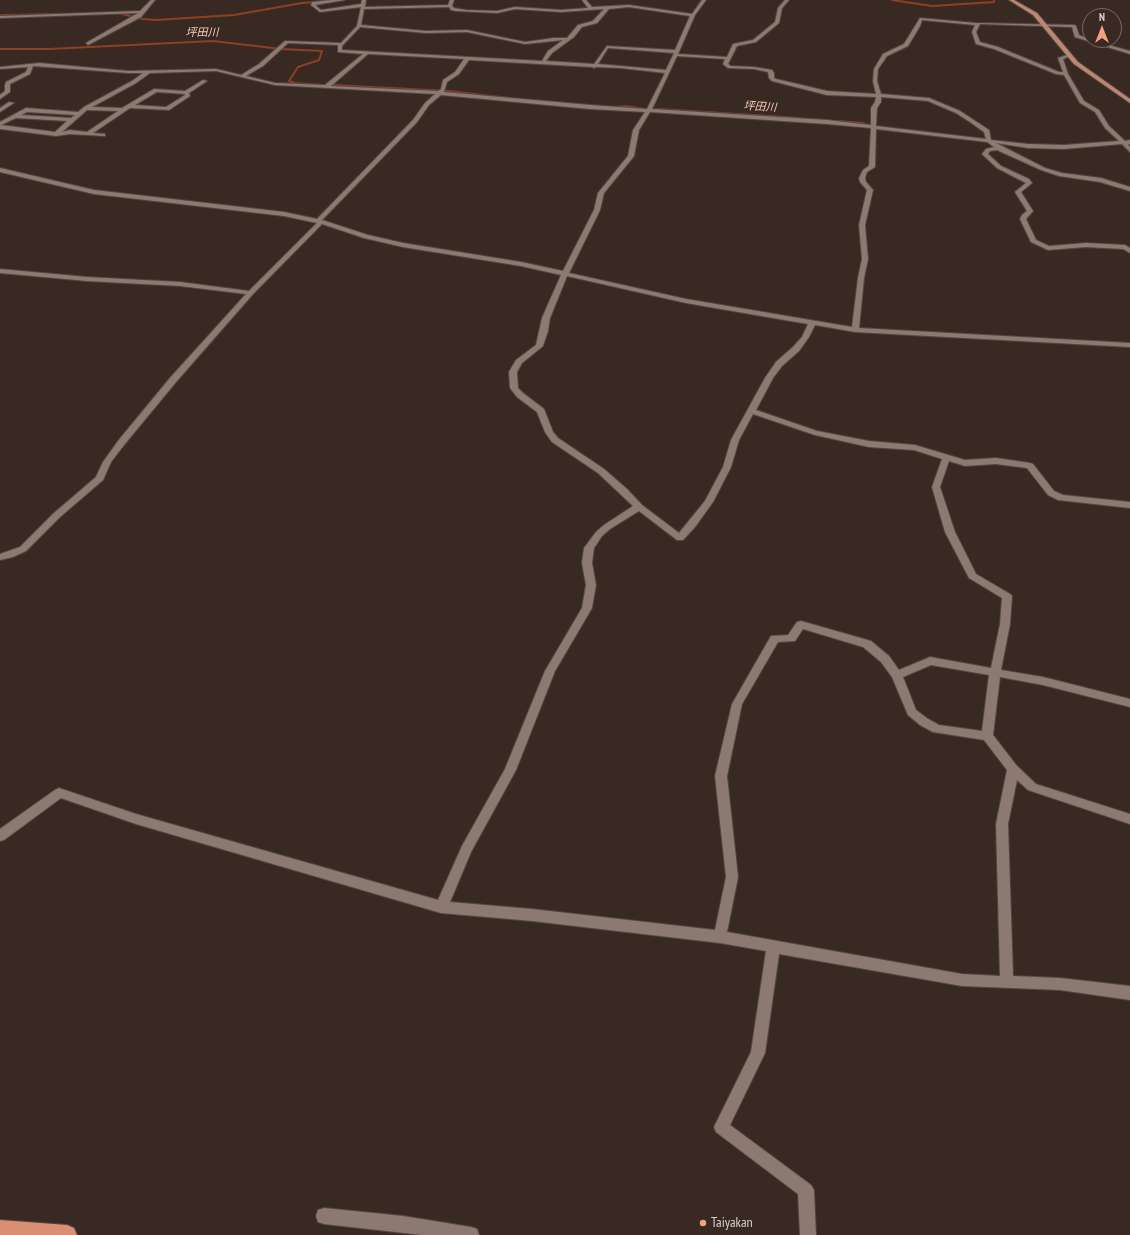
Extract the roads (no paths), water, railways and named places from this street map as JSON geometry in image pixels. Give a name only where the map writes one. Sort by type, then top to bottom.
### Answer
[{"type":"highway","points":[[0,1228],[67,1235]]},
{"type":"main road","points":[[1011,0],[1030,10],[1068,55],[1086,71],[1130,101]]},
{"type":"street","points":[[88,44],[138,16],[153,0]]},
{"type":"street","points":[[342,0],[313,3],[313,5],[320,11],[363,4],[450,6],[456,10],[497,12],[515,8],[552,11],[629,6],[693,14]]},
{"type":"street","points":[[450,6],[452,0]]},
{"type":"street","points":[[584,0],[590,8]]},
{"type":"street","points":[[704,0],[693,14],[676,54],[648,110],[636,130],[631,156],[601,193],[597,210],[573,255],[546,318],[540,346],[516,366],[513,372],[513,383],[520,395],[541,412],[549,432],[555,440],[601,471],[624,491],[639,507],[680,538],[709,502],[728,466],[735,440],[769,378],[779,364],[796,349],[805,337],[812,323]]},
{"type":"street","points":[[787,0],[780,8],[777,22],[754,41],[735,45],[725,64],[730,66],[770,71],[772,73],[771,78],[774,80],[819,91],[843,95],[895,96],[923,99],[958,112],[986,131],[989,141],[998,148],[1044,169],[1061,175],[1101,180],[1130,189]]},
{"type":"street","points":[[363,4],[359,26],[340,46],[340,51],[594,67],[621,67],[667,72]]},
{"type":"street","points":[[543,63],[550,52],[568,39],[580,26],[595,22],[606,8]]},
{"type":"street","points":[[0,17],[115,14],[125,12],[138,16]]},
{"type":"street","points":[[855,330],[861,278],[865,259],[862,225],[870,190],[863,182],[862,178],[865,171],[872,167],[874,108],[878,102],[879,96],[875,81],[876,69],[885,55],[906,45],[918,26],[920,19],[977,24],[979,22],[1074,26],[1077,36],[1130,54]]},
{"type":"street","points":[[977,24],[978,26],[974,32],[978,43],[996,48],[1058,74],[1066,74]]},
{"type":"street","points":[[359,26],[426,32],[467,31],[525,43],[554,39],[568,39]]},
{"type":"street","points":[[242,76],[261,65],[287,42],[343,44]]},
{"type":"street","points":[[594,67],[607,47],[728,58]]},
{"type":"street","points":[[326,87],[368,52]]},
{"type":"street","points":[[1068,55],[1060,58],[1066,74],[1082,102],[1097,111],[1106,127],[1130,150]]},
{"type":"street","points":[[0,557],[10,555],[23,549],[56,515],[100,478],[107,462],[121,443],[173,380],[251,293],[416,121],[427,104],[442,92],[445,81],[457,73],[467,59]]},
{"type":"street","points":[[0,68],[31,64],[148,72],[209,70],[230,72],[275,84],[442,92],[541,103],[827,122],[1048,147],[1130,142]]},
{"type":"street","points":[[0,97],[8,92],[8,83],[28,73],[31,64]]},
{"type":"street","points":[[56,134],[86,108],[134,82],[148,72]]},
{"type":"street","points":[[89,134],[128,106],[156,90],[186,93],[205,81]]},
{"type":"street","points":[[128,106],[167,109],[188,95],[186,93]]},
{"type":"street","points":[[0,100],[11,103],[0,110]]},
{"type":"street","points":[[86,108],[123,110]]},
{"type":"street","points":[[0,124],[26,110],[78,114]]},
{"type":"street","points":[[14,116],[71,120]]},
{"type":"street","points":[[0,127],[56,134],[70,132],[103,135]]},
{"type":"street","points":[[998,148],[988,150],[985,154],[999,167],[1027,180],[1029,183],[1018,192],[1030,212],[1024,216],[1023,219],[1033,241],[1048,248],[1086,245],[1125,247],[1130,251]]},
{"type":"street","points":[[0,170],[94,192],[284,214],[319,221],[366,237],[566,273],[686,301],[855,330],[1130,345]]},
{"type":"street","points":[[0,272],[180,284],[251,293]]},
{"type":"street","points":[[751,411],[815,434],[869,444],[915,448],[965,463],[996,461],[1030,466],[1051,493],[1061,498],[1130,505]]},
{"type":"street","points":[[946,458],[936,487],[950,532],[972,576],[1007,596],[1005,624],[995,673],[987,736]]},
{"type":"street","points":[[441,907],[466,850],[510,770],[550,671],[587,608],[591,585],[587,563],[589,548],[599,534],[607,527],[639,507]]},
{"type":"street","points":[[720,937],[732,877],[721,776],[737,704],[775,639],[791,638],[801,625],[867,644],[885,659],[897,675],[912,712],[924,722],[937,729],[987,736],[1013,769],[1032,787],[1130,819]]},
{"type":"street","points":[[897,675],[930,661],[1043,681],[1130,703]]},
{"type":"street","points":[[1007,983],[1002,824],[1013,769]]},
{"type":"street","points":[[0,836],[59,793],[136,819],[441,907],[532,915],[720,937],[962,980],[1060,984],[1130,993]]},
{"type":"street","points":[[773,946],[758,1053],[721,1127],[806,1190],[808,1235]]},
{"type":"street","points":[[324,1216],[403,1224],[471,1235]]},
{"type":"waterway","points":[[892,0],[932,6],[994,2],[994,0]]},
{"type":"waterway","points":[[118,13],[143,19],[156,20],[234,15],[302,3],[317,2]]},
{"type":"waterway","points":[[0,15],[71,14]]},
{"type":"waterway","name":"坪田川","points":[[0,49],[49,49],[213,41],[281,49],[322,51],[319,60],[298,67],[289,81],[295,83],[322,85]]},
{"type":"waterway","name":"坪田川","points":[[334,85],[449,91],[508,98]]},
{"type":"waterway","name":"坪田川","points":[[614,107],[626,106],[644,109]]},
{"type":"waterway","name":"坪田川","points":[[659,109],[800,118]]},
{"type":"waterway","name":"坪田川","points":[[837,121],[864,123]]},
{"type":"place","name":"Taiyakan","points":[[703,1223]]}]
